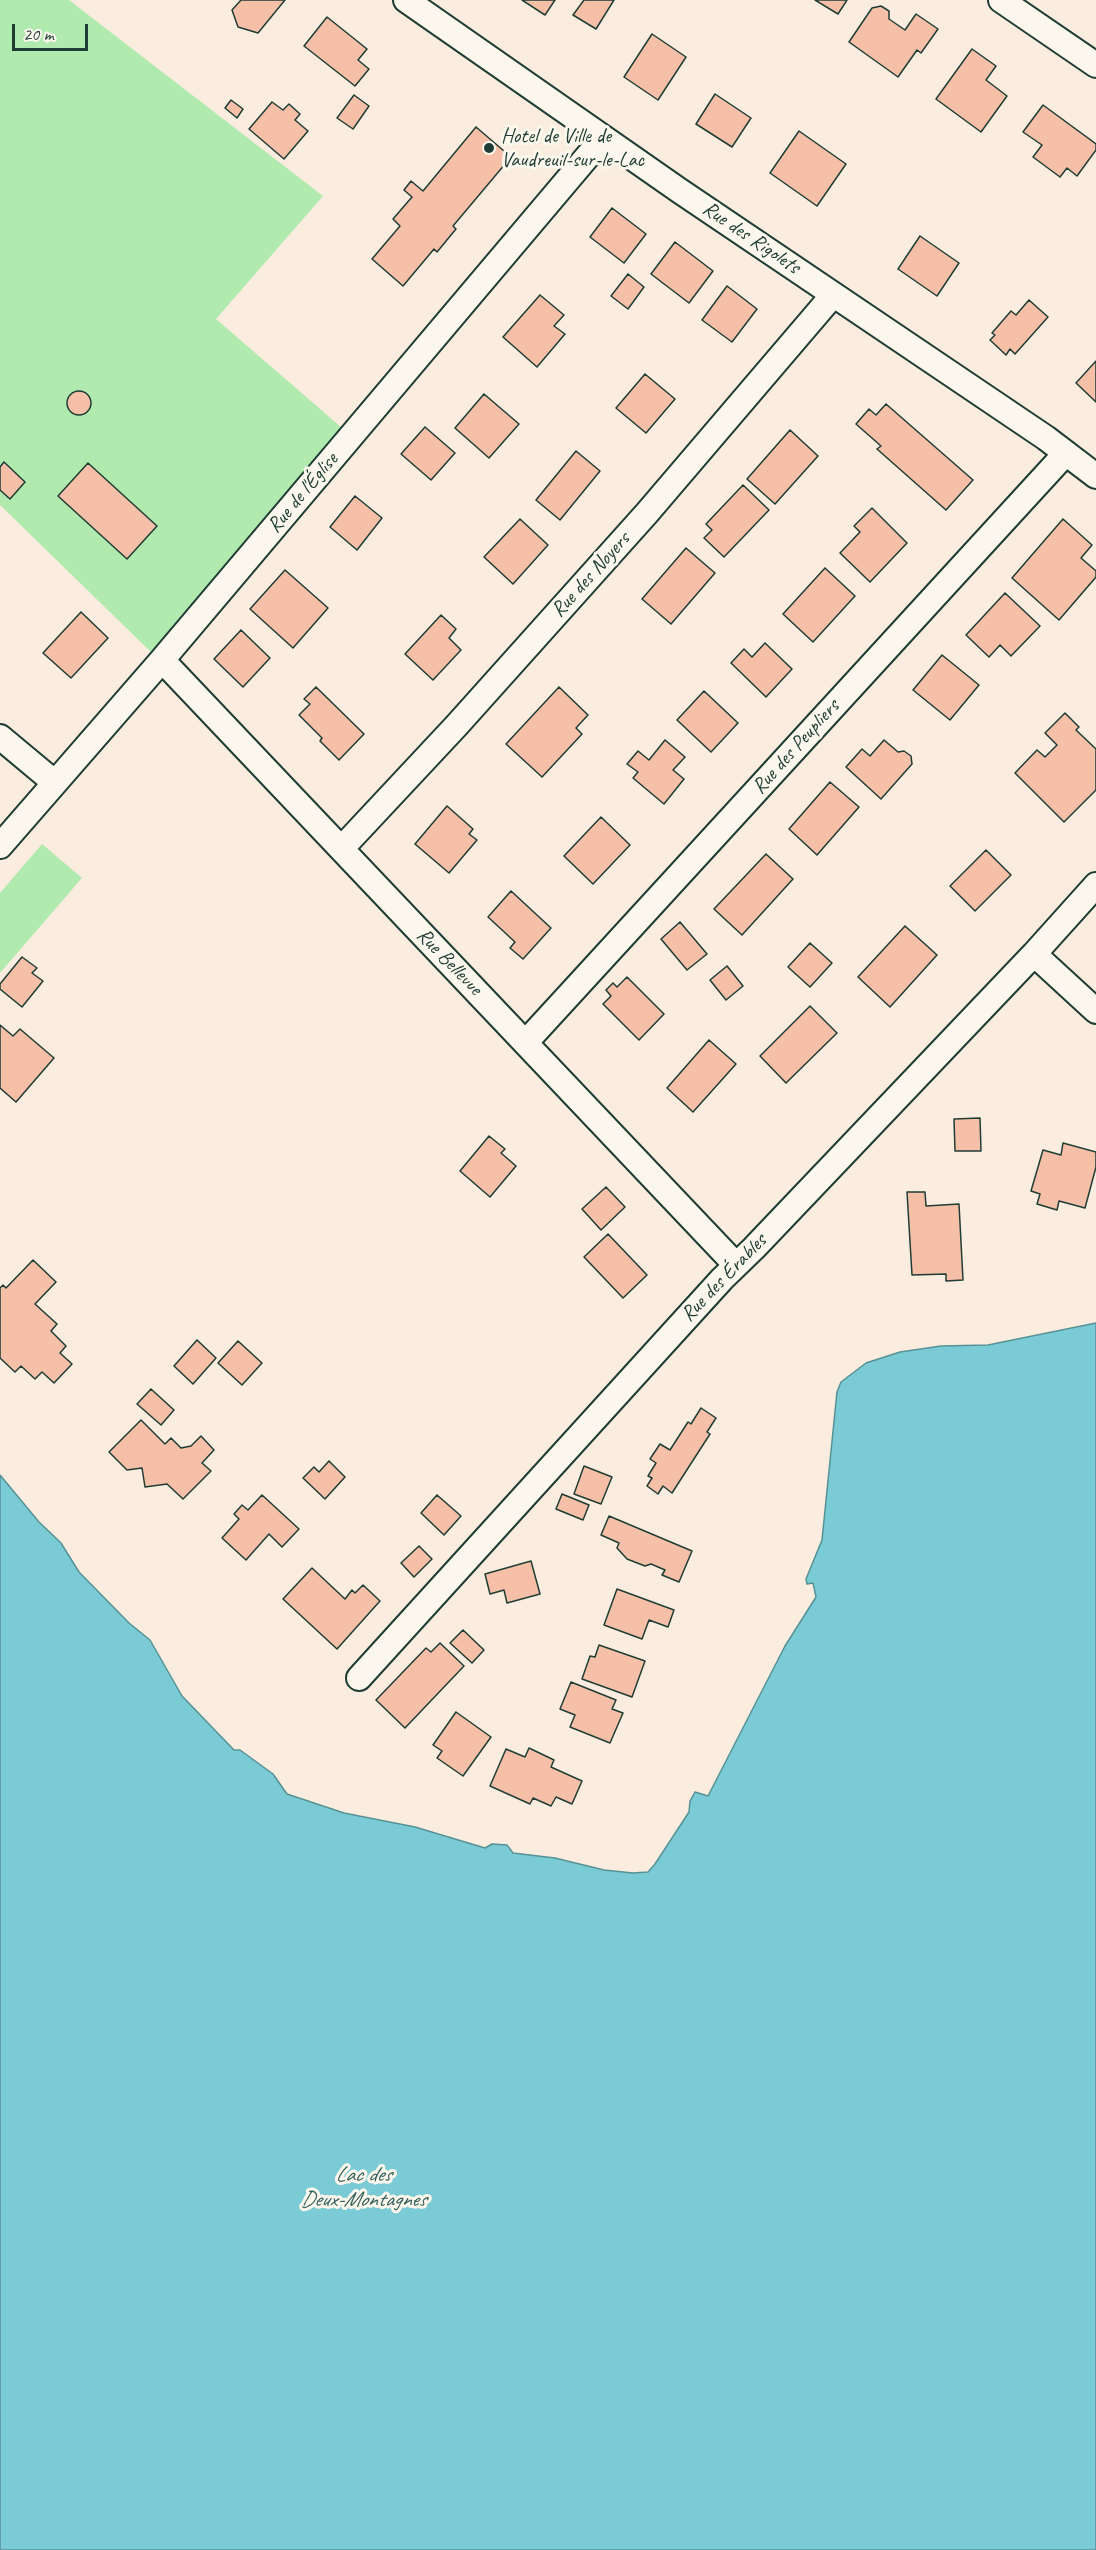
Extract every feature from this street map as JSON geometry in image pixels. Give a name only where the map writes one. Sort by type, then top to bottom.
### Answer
[{"type":"street","name":"Rue des Rigolets","points":[[406,0],[603,138],[1066,453],[1096,476]]},
{"type":"street","points":[[1001,0],[1096,65]]},
{"type":"street","name":"Rue de l'Église","points":[[0,846],[162,660],[603,138]]},
{"type":"street","name":"Rue des Noyers","points":[[342,848],[457,725],[655,504],[819,315],[833,295]]},
{"type":"street","name":"Rue des Peupliers","points":[[526,1042],[1066,453]]},
{"type":"street","name":"Rue Bellevue","points":[[162,660],[736,1265]]},
{"type":"street","points":[[0,737],[54,782]]},
{"type":"street","name":"Rue des Érables","points":[[359,1678],[736,1265],[1034,954],[1096,885]]},
{"type":"street","points":[[1034,954],[1096,1011]]},
{"type":"green space","points":[[0,0],[69,0],[323,196],[216,319],[341,427],[152,653],[0,505]]},
{"type":"green space","points":[[42,844],[82,878],[0,973],[0,893]]},
{"type":"water","name":"Lac des Deux-Montagnes","points":[[1096,1323],[1096,2550],[0,2550],[0,1475],[39,1522],[61,1543],[79,1572],[129,1623],[150,1640],[182,1696],[234,1750],[240,1750],[273,1774],[287,1794],[344,1813],[415,1827],[485,1848],[492,1844],[507,1845],[513,1853],[555,1858],[604,1870],[648,1872],[689,1812],[690,1801],[695,1792],[708,1796],[785,1646],[816,1597],[813,1583],[807,1584],[806,1579],[822,1540],[837,1392],[841,1382],[866,1363],[900,1352],[941,1346],[988,1345]]},
{"type":"building","points":[[241,0],[285,0],[258,33],[238,27],[232,10]]},
{"type":"building","points":[[522,0],[555,0],[545,15]]},
{"type":"building","points":[[584,0],[614,0],[596,29],[573,15]]},
{"type":"building","points":[[815,0],[847,0],[838,14]]},
{"type":"building","points":[[881,6],[889,11],[889,19],[905,30],[916,14],[938,29],[921,53],[917,50],[898,77],[849,42],[872,8]]},
{"type":"building","points":[[327,17],[367,49],[358,60],[369,69],[355,86],[304,46]]},
{"type":"building","points":[[652,34],[686,57],[658,100],[624,77]]},
{"type":"building","points":[[972,49],[996,66],[986,80],[1007,96],[981,132],[936,99]]},
{"type":"building","points":[[715,94],[751,118],[732,147],[696,124]]},
{"type":"building","points":[[354,95],[369,106],[353,129],[337,118]]},
{"type":"building","points":[[231,100],[243,109],[237,118],[225,108]]},
{"type":"building","points":[[272,102],[283,110],[289,104],[300,114],[295,120],[308,131],[284,159],[249,129]]},
{"type":"building","points":[[1043,105],[1096,144],[1096,150],[1077,176],[1067,168],[1060,177],[1033,157],[1042,145],[1023,132]]},
{"type":"building","points":[[476,127],[511,157],[453,226],[456,229],[437,252],[434,249],[403,286],[372,259],[400,226],[393,219],[412,197],[404,190],[411,181],[423,191]]},
{"type":"building","points":[[799,131],[846,164],[817,206],[770,173]]},
{"type":"building","points":[[612,208],[646,234],[624,263],[590,237]]},
{"type":"building","points":[[920,236],[959,263],[937,296],[898,269]]},
{"type":"building","points":[[675,242],[713,271],[689,303],[651,274]]},
{"type":"building","points":[[628,274],[644,287],[628,309],[611,296]]},
{"type":"building","points":[[727,286],[757,309],[732,342],[702,320]]},
{"type":"building","points":[[540,295],[564,315],[554,326],[565,334],[537,367],[503,337]]},
{"type":"building","points":[[1029,300],[1048,317],[1015,354],[1010,349],[1006,355],[990,340],[995,335],[992,333],[1011,311],[1016,315]]},
{"type":"building","points":[[1096,361],[1096,402],[1076,383]]},
{"type":"building","points":[[645,374],[675,399],[646,433],[616,408]]},
{"type":"building","points":[[79,391],[88,394],[91,403],[88,412],[79,415],[70,412],[67,403],[70,394]]},
{"type":"building","points":[[484,394],[519,424],[489,458],[455,428]]},
{"type":"building","points":[[886,404],[973,480],[946,510],[877,449],[881,446],[856,424],[869,409],[876,415]]},
{"type":"building","points":[[425,427],[455,453],[431,480],[401,454]]},
{"type":"building","points":[[790,430],[818,456],[775,504],[747,479]]},
{"type":"building","points":[[576,451],[600,471],[560,520],[536,500]]},
{"type":"building","points":[[4,462],[25,482],[10,499],[0,490],[0,467]]},
{"type":"building","points":[[88,463],[157,526],[127,559],[58,496]]},
{"type":"building","points":[[743,485],[769,510],[724,557],[704,538],[712,530],[706,524]]},
{"type":"building","points":[[355,496],[382,518],[357,550],[330,527]]},
{"type":"building","points":[[872,508],[907,543],[870,582],[840,553],[860,532],[854,526]]},
{"type":"building","points":[[520,519],[548,545],[513,584],[484,557]]},
{"type":"building","points":[[1063,519],[1092,545],[1081,558],[1096,571],[1096,577],[1059,620],[1012,578]]},
{"type":"building","points":[[686,548],[715,573],[671,624],[642,599]]},
{"type":"building","points":[[825,568],[855,596],[813,642],[783,614]]},
{"type":"building","points":[[285,570],[328,608],[293,648],[250,609]]},
{"type":"building","points":[[1005,593],[1040,626],[1011,656],[1000,645],[989,657],[966,635]]},
{"type":"building","points":[[81,612],[108,638],[71,678],[43,653]]},
{"type":"building","points":[[441,615],[456,629],[449,638],[461,650],[433,680],[405,654]]},
{"type":"building","points":[[241,630],[270,658],[243,687],[214,659]]},
{"type":"building","points":[[765,643],[792,669],[766,697],[731,663],[744,649],[752,657]]},
{"type":"building","points":[[942,655],[979,685],[950,720],[913,690]]},
{"type":"building","points":[[316,687],[364,734],[339,760],[320,741],[322,738],[299,715],[310,704],[304,699]]},
{"type":"building","points":[[559,687],[588,715],[576,728],[582,734],[542,777],[506,744]]},
{"type":"building","points":[[704,691],[738,723],[711,752],[677,720]]},
{"type":"building","points":[[1065,713],[1079,727],[1076,730],[1096,749],[1096,790],[1064,822],[1015,773],[1037,750],[1045,757],[1057,745],[1045,733]]},
{"type":"building","points":[[665,740],[685,757],[673,770],[684,779],[664,804],[633,778],[638,772],[627,764],[638,751],[649,760]]},
{"type":"building","points":[[884,740],[898,752],[904,751],[911,756],[912,764],[881,799],[846,767],[862,749],[870,756]]},
{"type":"building","points":[[830,782],[859,807],[817,855],[789,829]]},
{"type":"building","points":[[447,806],[473,829],[469,834],[477,840],[449,873],[415,844]]},
{"type":"building","points":[[601,817],[630,845],[593,884],[564,856]]},
{"type":"building","points":[[986,850],[1011,875],[975,911],[950,886]]},
{"type":"building","points":[[766,854],[793,879],[742,935],[714,909]]},
{"type":"building","points":[[511,891],[551,928],[523,959],[510,948],[515,942],[488,917]]},
{"type":"building","points":[[680,922],[707,954],[687,970],[661,939]]},
{"type":"building","points":[[905,926],[937,955],[890,1007],[858,977]]},
{"type":"building","points":[[810,943],[832,963],[810,987],[788,967]]},
{"type":"building","points":[[22,957],[37,968],[32,973],[43,981],[22,1007],[0,989],[0,984]]},
{"type":"building","points":[[727,966],[743,986],[726,1000],[710,980]]},
{"type":"building","points":[[627,977],[664,1014],[639,1040],[603,1004],[611,996],[606,990],[613,983],[617,987]]},
{"type":"building","points":[[810,1006],[837,1033],[786,1083],[760,1056]]},
{"type":"building","points":[[0,1025],[13,1036],[20,1029],[54,1058],[16,1102],[0,1088]]},
{"type":"building","points":[[709,1040],[736,1064],[693,1112],[667,1088]]},
{"type":"building","points":[[980,1118],[981,1151],[955,1151],[954,1119]]},
{"type":"building","points":[[489,1136],[505,1149],[501,1153],[516,1166],[490,1197],[460,1171]]},
{"type":"building","points":[[1063,1143],[1096,1152],[1096,1167],[1085,1208],[1059,1201],[1057,1210],[1037,1204],[1040,1194],[1031,1191],[1043,1150],[1061,1155]]},
{"type":"building","points":[[606,1187],[625,1207],[601,1230],[582,1209]]},
{"type":"building","points":[[907,1192],[925,1192],[926,1206],[959,1204],[963,1280],[946,1281],[946,1274],[912,1275]]},
{"type":"building","points":[[608,1234],[647,1275],[623,1298],[584,1257]]},
{"type":"building","points":[[33,1260],[56,1282],[35,1304],[57,1324],[51,1331],[66,1346],[60,1353],[72,1364],[54,1383],[42,1372],[35,1379],[21,1366],[15,1372],[0,1358],[0,1288],[3,1285],[6,1288]]},
{"type":"building","points":[[197,1340],[216,1358],[193,1384],[174,1366]]},
{"type":"building","points":[[238,1341],[262,1363],[242,1385],[218,1363]]},
{"type":"building","points":[[151,1389],[174,1410],[161,1425],[137,1404]]},
{"type":"building","points":[[701,1408],[716,1418],[707,1432],[710,1434],[672,1493],[663,1486],[658,1494],[647,1486],[652,1478],[648,1476],[656,1463],[650,1459],[660,1444],[670,1450],[688,1422],[691,1424]]},
{"type":"building","points":[[141,1420],[165,1444],[171,1438],[181,1448],[191,1446],[201,1436],[214,1450],[202,1463],[211,1471],[183,1499],[167,1484],[145,1487],[142,1468],[127,1470],[109,1452]]},
{"type":"building","points":[[329,1461],[345,1477],[325,1499],[303,1478],[314,1467],[319,1472]]},
{"type":"building","points":[[584,1466],[612,1477],[601,1504],[574,1494]]},
{"type":"building","points":[[562,1494],[589,1505],[583,1520],[556,1509]]},
{"type":"building","points":[[262,1495],[299,1529],[282,1547],[269,1534],[246,1560],[222,1538],[239,1519],[234,1514],[242,1505],[248,1510]]},
{"type":"building","points":[[437,1495],[461,1516],[444,1535],[421,1513]]},
{"type":"building","points":[[609,1516],[692,1551],[679,1582],[662,1575],[665,1570],[651,1564],[645,1566],[627,1559],[617,1548],[619,1543],[601,1535]]},
{"type":"building","points":[[419,1546],[432,1559],[414,1577],[401,1563]]},
{"type":"building","points":[[531,1561],[540,1594],[507,1603],[504,1590],[490,1594],[485,1574]]},
{"type":"building","points":[[312,1568],[345,1599],[352,1590],[355,1593],[363,1585],[380,1601],[337,1649],[283,1599]]},
{"type":"building","points":[[617,1589],[674,1610],[668,1627],[649,1620],[642,1639],[604,1625]]},
{"type":"building","points":[[463,1630],[484,1650],[472,1663],[450,1643]]},
{"type":"building","points":[[440,1643],[464,1666],[405,1728],[376,1700],[426,1648],[431,1652]]},
{"type":"building","points":[[599,1645],[645,1661],[632,1697],[582,1679],[590,1656],[595,1657]]},
{"type":"building","points":[[571,1682],[616,1700],[612,1709],[623,1713],[610,1743],[570,1727],[575,1715],[560,1709]]},
{"type":"building","points":[[456,1712],[491,1737],[463,1776],[437,1758],[442,1751],[433,1745]]},
{"type":"building","points":[[529,1748],[554,1760],[551,1767],[582,1781],[572,1804],[556,1797],[551,1806],[533,1798],[530,1804],[490,1786],[506,1749],[525,1757]]},
{"type":"place","name":"Hotel de Ville de Vaudreuil-sur-le-Lac","points":[[489,148]]}]
